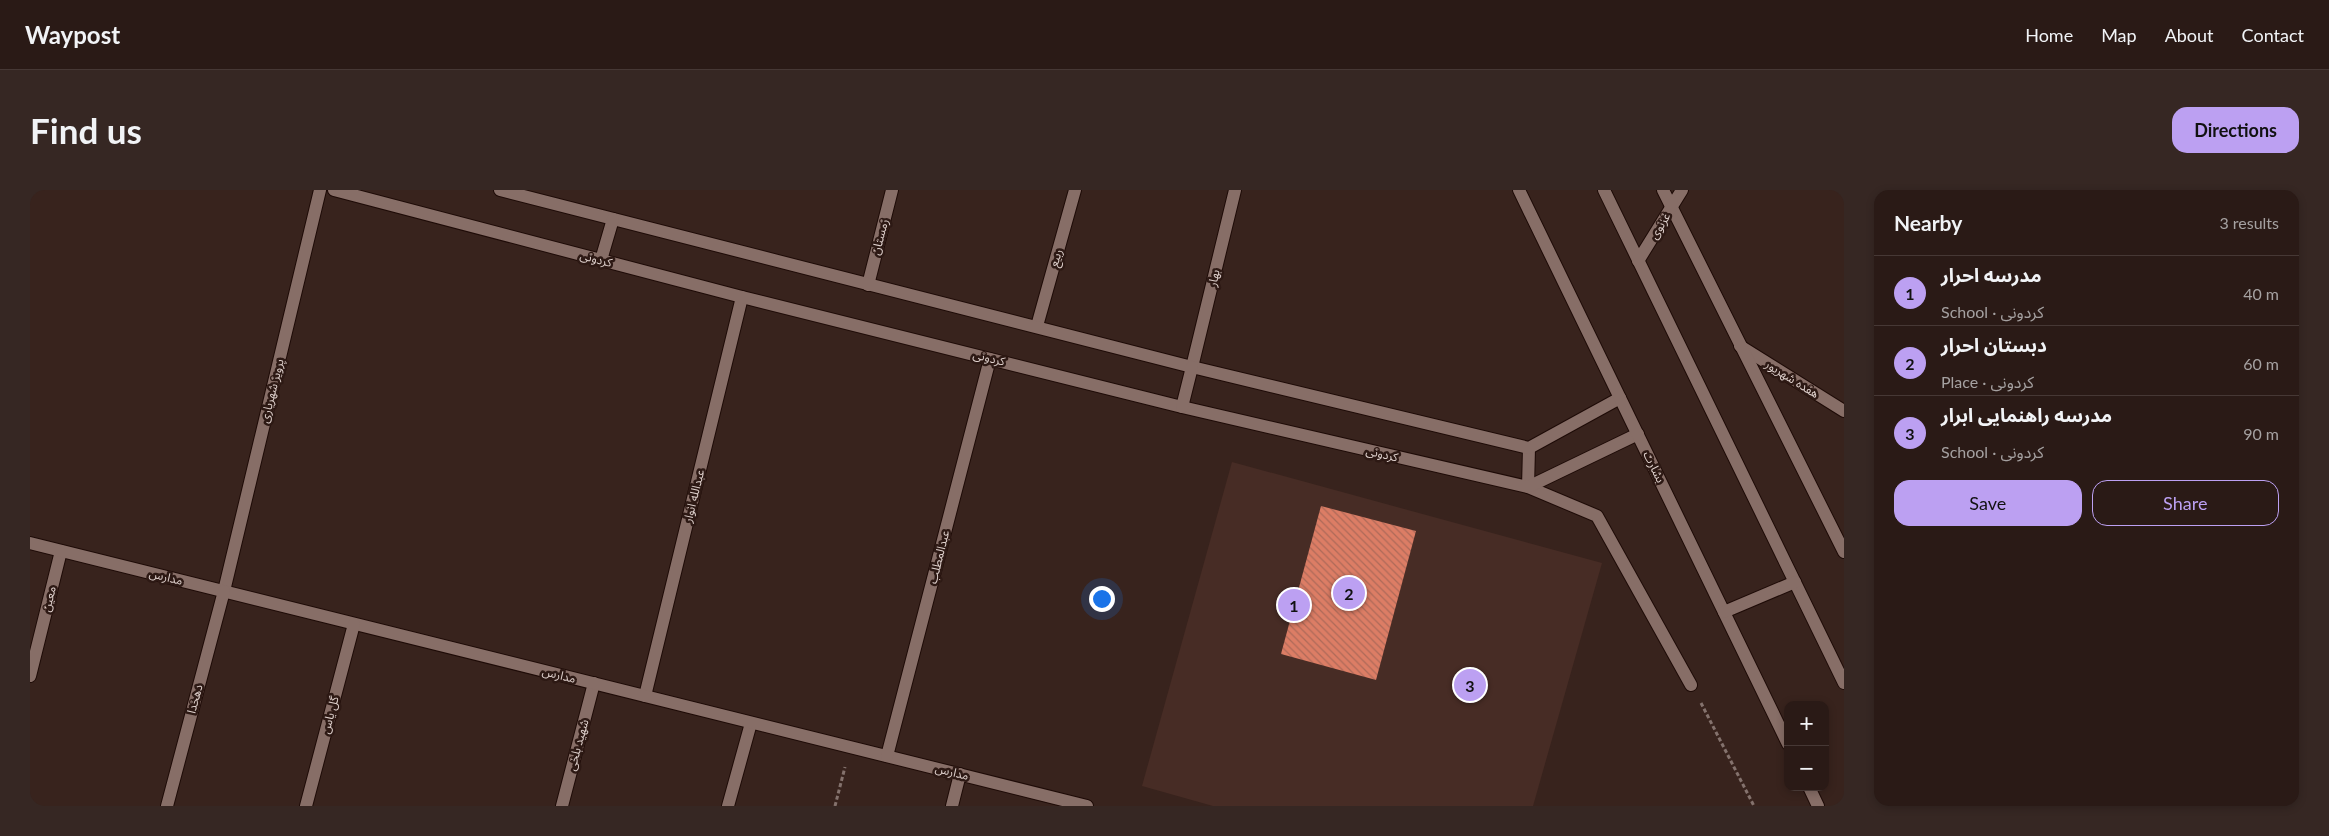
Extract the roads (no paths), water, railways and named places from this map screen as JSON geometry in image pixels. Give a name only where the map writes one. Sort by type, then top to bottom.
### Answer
[{"type":"street","name":"پرویز شهریاری","points":[[224,591],[320,190]]},
{"type":"street","name":"کردونی","points":[[334,190],[742,297],[1182,407],[1528,488],[1596,516],[1691,685]]},
{"type":"street","points":[[500,190],[1192,367],[1529,448],[1620,398]]},
{"type":"street","name":"زمستان","points":[[868,285],[892,190]]},
{"type":"street","name":"ربیع","points":[[1037,326],[1075,190]]},
{"type":"street","name":"بهار","points":[[1182,407],[1235,190]]},
{"type":"street","name":"بشارت","points":[[1519,190],[1784,736]]},
{"type":"street","points":[[1604,190],[1844,683]]},
{"type":"street","points":[[1663,190],[1844,552]]},
{"type":"street","name":"غزنوی","points":[[1638,261],[1682,190]]},
{"type":"street","points":[[601,260],[613,219]]},
{"type":"street","name":"عبدالله انوار","points":[[645,696],[742,297]]},
{"type":"street","name":"هفده شهریور","points":[[1740,346],[1844,411]]},
{"type":"street","name":"عبدالمطلب","points":[[888,756],[990,358]]},
{"type":"street","points":[[1529,448],[1528,488],[1638,434]]},
{"type":"street","name":"مدارس","points":[[30,543],[960,774],[1065,803],[1087,806]]},
{"type":"street","name":"معین","points":[[30,676],[61,551]]},
{"type":"street","points":[[1724,612],[1795,582]]},
{"type":"street","name":"دهخدا","points":[[167,806],[224,591]]},
{"type":"street","name":"گل یاس","points":[[306,806],[354,624]]},
{"type":"street","name":"شهید بلخی","points":[[562,806],[594,683]]},
{"type":"street","points":[[728,806],[751,722]]},
{"type":"street","points":[[952,806],[960,774]]},
{"type":"street","points":[[1811,791],[1818,806]]},
{"type":"place","name":"دبستان احرار","points":[[1349,593]]},
{"type":"place","name":"مدرسه احرار","points":[[1294,605]]},
{"type":"place","name":"مدرسه راهنمایی ابرار","points":[[1470,685]]}]
